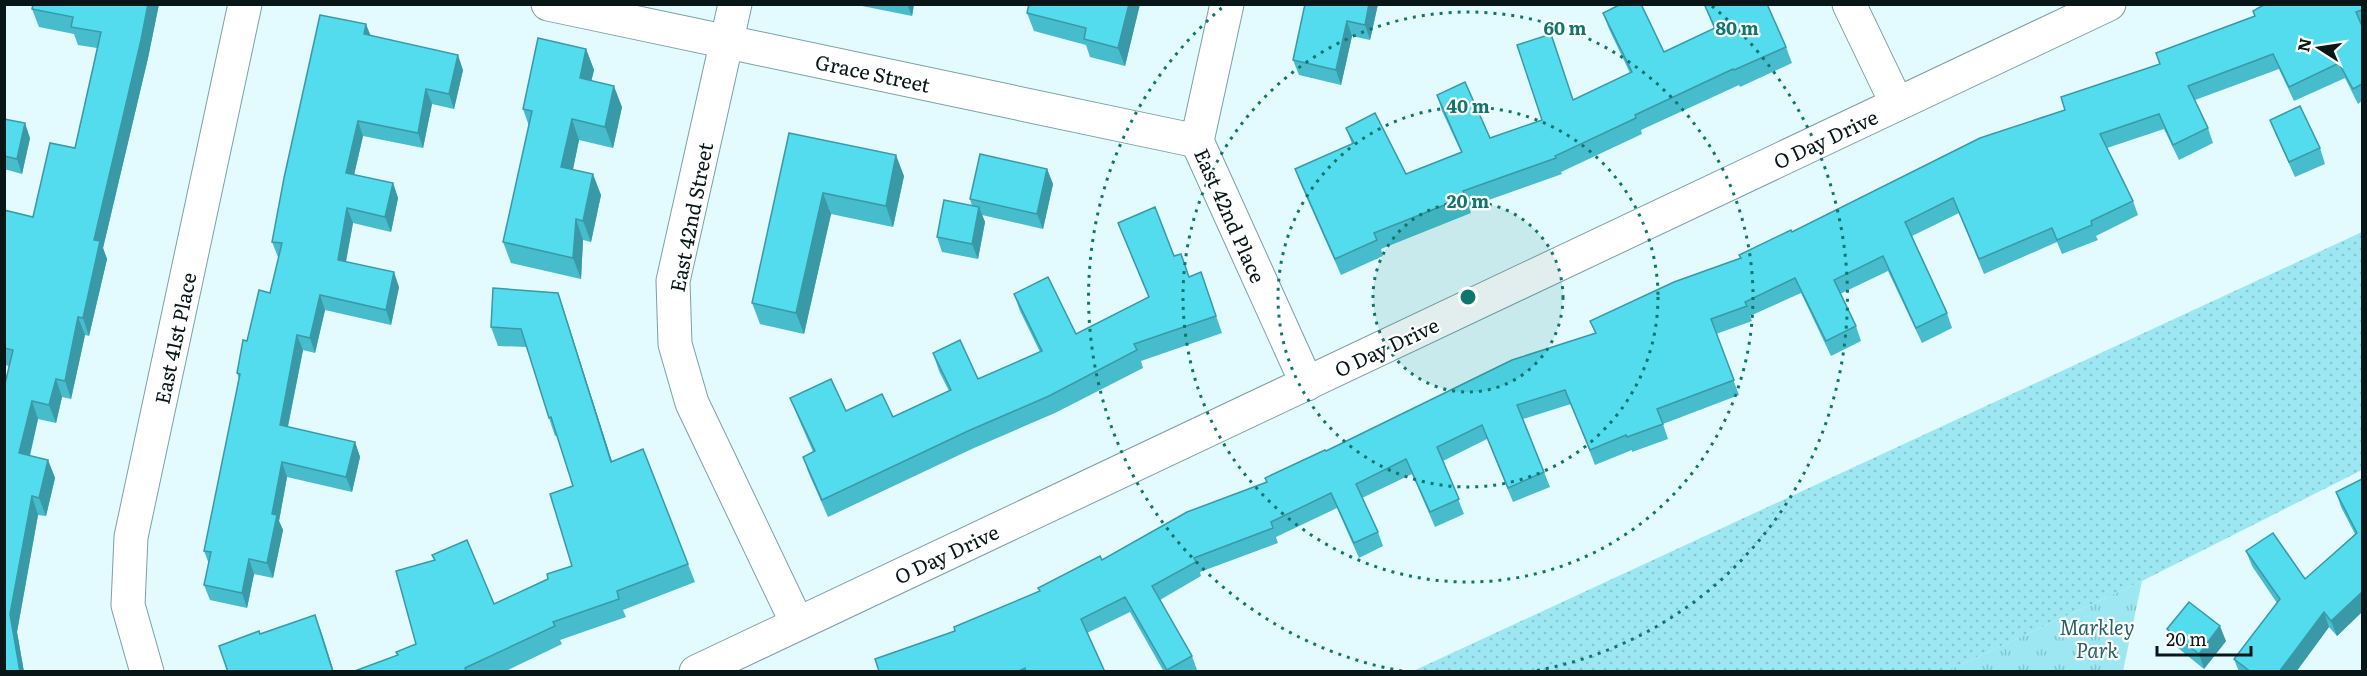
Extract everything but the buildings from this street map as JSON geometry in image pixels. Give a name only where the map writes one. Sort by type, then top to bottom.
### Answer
[{"type":"street","name":"East 41st Place","points":[[147,672],[128,605],[131,537],[245,4]]},
{"type":"street","name":"Grace Street","points":[[548,4],[1197,141]]},
{"type":"street","name":"East 42nd Street","points":[[735,4],[673,281],[675,344],[692,403],[796,623]]},
{"type":"street","name":"East 42nd Place","points":[[1227,4],[1197,141],[1307,384]]},
{"type":"street","points":[[1849,4],[1897,104]]},
{"type":"street","name":"O Day Drive","points":[[696,672],[2109,4]]},
{"type":"green space","points":[[2362,232],[2362,470],[2142,581],[1947,671],[1411,672]]},
{"type":"green space","name":"Markley Park","points":[[2142,581],[2123,671],[1947,671]]}]
